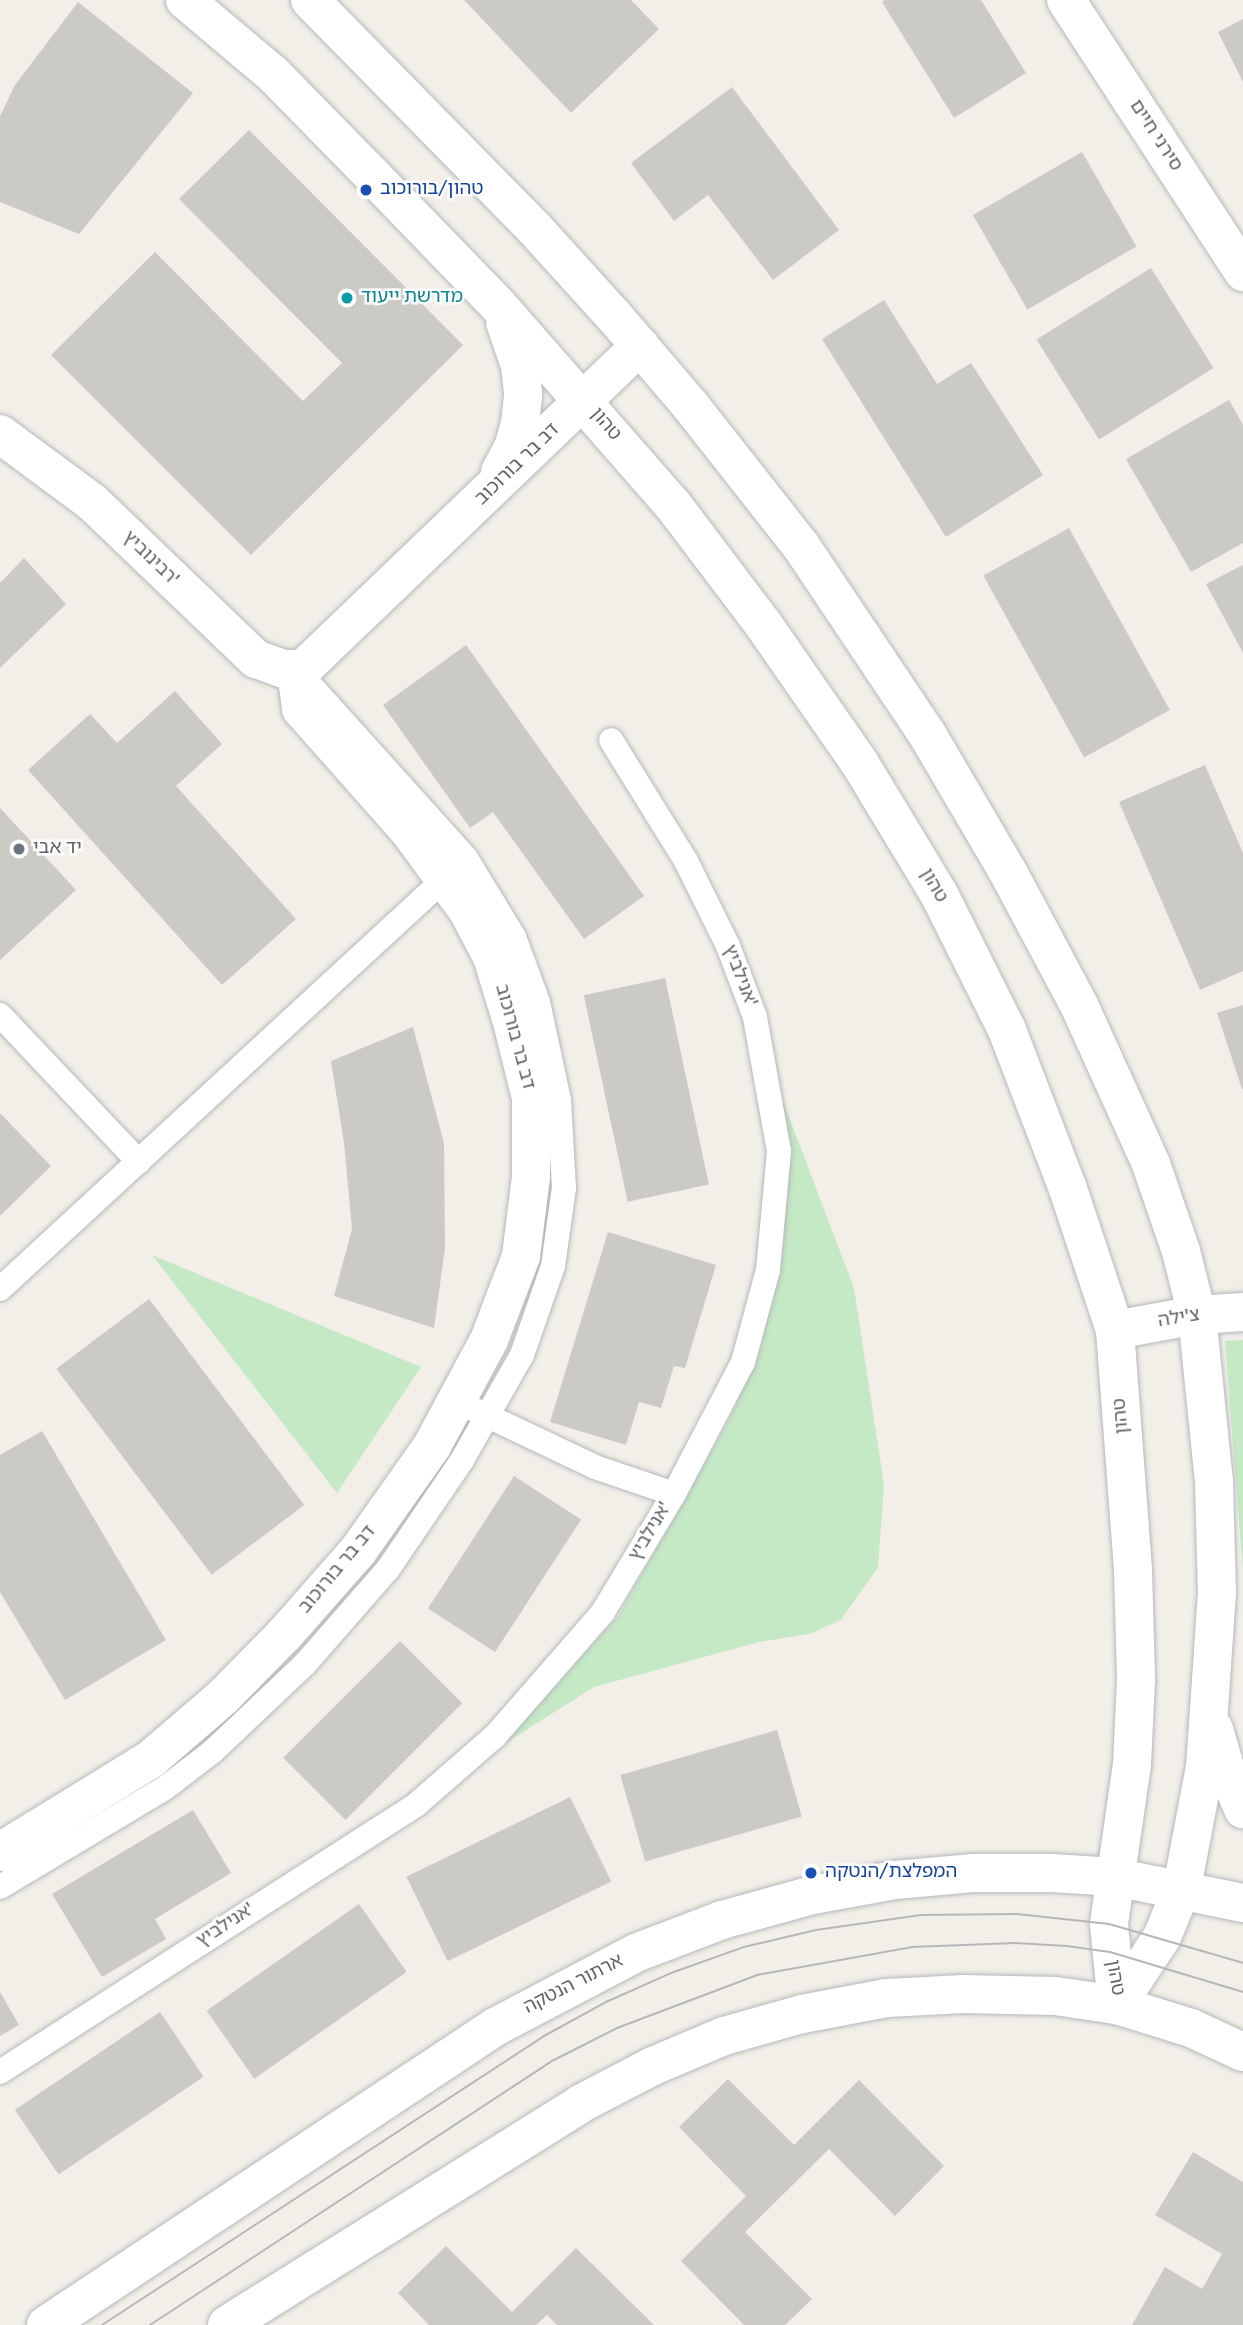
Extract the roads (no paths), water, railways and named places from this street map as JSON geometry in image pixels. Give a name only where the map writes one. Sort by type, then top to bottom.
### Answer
[{"type":"main road","name":"טהון","points":[[185,0],[274,75],[498,304],[673,505],[763,624],[859,762],[939,894],[1007,1030],[1068,1189],[1115,1330],[1132,1557],[1136,1680],[1132,1764],[1109,1924],[1117,2005]]},
{"type":"main road","name":"טהון","points":[[310,0],[535,229],[640,346],[801,547],[927,734],[1008,872],[1079,1004],[1151,1164],[1181,1251],[1198,1315],[1214,1481],[1217,1592],[1211,1716],[1205,1767],[1182,1888],[1162,1937],[1117,2005]]},
{"type":"main road","name":"סירני חיים","points":[[1066,0],[1243,272]]},
{"type":"main road","points":[[490,491],[513,448],[520,424],[523,393],[520,366],[498,304]]},
{"type":"main road","name":"דב בר בורוכוב","points":[[0,1852],[151,1759],[222,1698],[285,1634],[358,1551],[432,1446],[472,1408],[489,1340],[521,1256],[531,1177],[531,1098],[492,957],[468,911],[456,868],[410,832],[301,709],[298,693],[303,669],[640,346]]},
{"type":"main road","name":"רבינוביץ'","points":[[0,434],[92,502],[256,659],[284,669],[303,669]]},
{"type":"main road","name":"צ'ילה","points":[[1115,1330],[1198,1315],[1243,1312]]},
{"type":"main road","points":[[1211,1716],[1225,1767],[1243,1809]]},
{"type":"main road","name":"ארתור הנטקה","points":[[46,2325],[495,2027],[638,1952],[722,1920],[813,1895],[895,1880],[987,1873],[1115,1877],[1182,1888],[1243,1903]]},
{"type":"main road","points":[[227,2325],[580,2104],[653,2066],[723,2036],[802,2014],[887,1998],[962,1994],[1055,1996],[1117,2005],[1191,2028],[1243,2052]]},
{"type":"lane","name":"אנילביץ'","points":[[0,2072],[417,1804],[495,1736],[560,1665],[603,1612],[674,1494],[743,1362],[768,1270],[779,1151],[755,1017],[729,946],[686,861],[611,740]]},
{"type":"lane","points":[[0,1289],[456,868]]},
{"type":"lane","points":[[0,1015],[139,1162]]},
{"type":"lane","points":[[0,1887],[165,1788],[212,1752],[305,1664],[387,1569],[472,1408],[595,1467],[674,1494]]},
{"type":"tram line","points":[[102,2325],[544,2036],[606,2002],[671,1973],[744,1947],[816,1930],[921,1915],[1017,1914],[1109,1924],[1243,1963]]},
{"type":"tram line","points":[[150,2325],[554,2060],[617,2028],[757,1975],[912,1947],[1015,1943],[1110,1952],[1243,1992]]},
{"type":"place","name":"טהון/בורוכוב","points":[[366,190]]},
{"type":"place","name":"מדרשת ייעוד","points":[[347,298]]},
{"type":"place","name":"יד אבי","points":[[19,849]]},
{"type":"place","name":"המפלצת/הנטקה","points":[[811,1873]]}]
